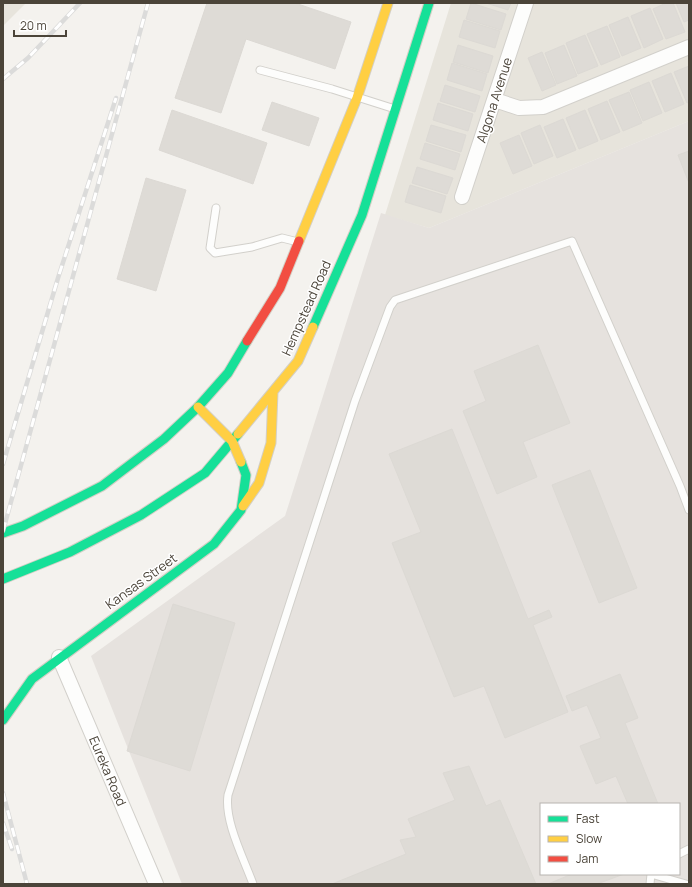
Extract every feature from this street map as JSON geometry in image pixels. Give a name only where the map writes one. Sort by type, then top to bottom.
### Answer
[{"type":"main road","points":[[3,533],[23,526],[102,486],[164,439],[198,407],[228,372],[280,288],[357,98],[388,3]]},
{"type":"main road","name":"Hempstead Road","points":[[3,579],[70,552],[141,514],[204,473],[274,392],[298,361],[362,215],[429,3]]},
{"type":"main road","name":"Kansas Street","points":[[3,720],[32,679],[59,657],[214,544],[241,510],[259,483],[271,443],[274,392]]},
{"type":"main road","points":[[198,407],[232,441],[246,475],[241,510]]},
{"type":"street","name":"Algona Avenue","points":[[462,197],[526,3]]},
{"type":"street","points":[[495,100],[519,108],[543,107],[689,47]]},
{"type":"street","name":"Eureka Road","points":[[59,657],[156,884]]},
{"type":"lane","points":[[260,70],[332,89],[396,109]]},
{"type":"lane","points":[[216,208],[210,248],[215,253],[252,247],[282,238],[298,242]]},
{"type":"lane","points":[[253,884],[226,805],[228,795],[355,401],[390,307],[395,300],[572,241],[680,486],[689,510]]},
{"type":"lane","points":[[680,854],[689,849]]},
{"type":"lane","points":[[654,875],[686,884]]},
{"type":"shaded area","points":[[3,3],[26,3],[3,26]]},
{"type":"shaded area","points":[[451,3],[689,3],[689,121],[429,228],[385,215]]},
{"type":"shaded area","points":[[689,121],[689,884],[182,884],[91,656],[285,516],[381,213],[429,228]]},
{"type":"building","points":[[207,3],[295,3],[351,22],[335,69],[246,39],[221,113],[175,98]]},
{"type":"building","points":[[471,3],[506,14],[501,30],[466,19]]},
{"type":"building","points":[[486,3],[511,3],[508,10]]},
{"type":"building","points":[[666,3],[673,3],[685,32],[666,39],[653,9]]},
{"type":"building","points":[[676,3],[689,3],[689,20],[684,22]]},
{"type":"building","points":[[650,8],[663,39],[644,48],[631,16]]},
{"type":"building","points":[[628,17],[641,48],[622,56],[609,25]]},
{"type":"building","points":[[464,20],[500,31],[495,48],[459,37]]},
{"type":"building","points":[[607,26],[620,57],[601,65],[587,34]]},
{"type":"building","points":[[585,35],[598,66],[578,74],[566,43]]},
{"type":"building","points":[[458,45],[493,56],[488,73],[453,62]]},
{"type":"building","points":[[564,45],[577,76],[557,84],[545,53]]},
{"type":"building","points":[[542,52],[556,85],[542,91],[528,58]]},
{"type":"building","points":[[452,63],[487,74],[482,91],[447,80]]},
{"type":"building","points":[[689,66],[689,102],[687,103],[674,72]]},
{"type":"building","points":[[671,73],[684,104],[665,112],[652,81]]},
{"type":"building","points":[[649,82],[662,113],[643,121],[630,90]]},
{"type":"building","points":[[445,85],[480,96],[475,112],[440,101]]},
{"type":"building","points":[[629,92],[642,123],[623,131],[609,100]]},
{"type":"building","points":[[607,101],[620,132],[601,140],[588,109]]},
{"type":"building","points":[[272,102],[319,118],[309,146],[262,130]]},
{"type":"building","points":[[438,103],[473,114],[468,131],[433,120]]},
{"type":"building","points":[[172,110],[267,143],[253,184],[159,150]]},
{"type":"building","points":[[585,110],[598,141],[579,149],[566,118]]},
{"type":"building","points":[[563,119],[576,150],[557,158],[544,127]]},
{"type":"building","points":[[431,125],[466,135],[461,152],[426,141]]},
{"type":"building","points":[[540,125],[553,156],[534,164],[521,133]]},
{"type":"building","points":[[519,135],[532,166],[513,174],[500,143]]},
{"type":"building","points":[[425,143],[460,154],[455,170],[420,159]]},
{"type":"building","points":[[689,151],[689,183],[678,155]]},
{"type":"building","points":[[417,167],[453,178],[447,194],[412,183]]},
{"type":"building","points":[[146,178],[186,190],[156,291],[117,279]]},
{"type":"building","points":[[410,185],[446,196],[441,213],[405,202]]},
{"type":"building","points":[[538,345],[570,423],[523,442],[537,477],[497,494],[463,411],[486,401],[474,371]]},
{"type":"building","points":[[452,429],[528,619],[549,610],[552,617],[533,625],[568,712],[505,738],[484,686],[454,697],[392,543],[421,532],[389,454]]},
{"type":"building","points":[[590,470],[637,588],[599,603],[552,485]]},
{"type":"building","points":[[173,604],[235,623],[190,771],[127,751]]},
{"type":"building","points":[[620,674],[638,718],[625,723],[658,803],[628,803],[616,776],[596,784],[580,746],[601,738],[587,705],[572,711],[566,696]]},
{"type":"building","points":[[469,766],[486,806],[500,800],[536,884],[332,884],[406,854],[400,840],[416,837],[408,819],[455,800],[443,773]]},
{"type":"building","points":[[570,875],[621,875],[597,884],[548,884]]},
{"type":"railway","points":[[3,79],[28,58],[80,3]]},
{"type":"railway","points":[[3,531],[148,3]]},
{"type":"railway","points":[[3,464],[58,278],[116,98]]},
{"type":"railway","points":[[3,793],[27,884]]},
{"type":"railway","points":[[3,823],[12,849]]},
{"type":"traffic: fast","points":[[313,327],[362,215],[429,3]]},
{"type":"traffic: fast","points":[[3,533],[23,526],[102,486],[164,439],[198,407],[228,373],[247,341]]},
{"type":"traffic: fast","points":[[3,579],[70,552],[141,515],[205,473],[238,434]]},
{"type":"traffic: fast","points":[[3,720],[32,679],[214,544],[241,510],[246,475],[241,462]]},
{"type":"traffic: slow","points":[[299,241],[357,98],[388,3]]},
{"type":"traffic: slow","points":[[238,434],[298,361],[313,327]]},
{"type":"traffic: slow","points":[[243,506],[259,483],[271,443],[273,392]]},
{"type":"traffic: slow","points":[[198,407],[232,441],[241,462]]},
{"type":"traffic: jam","points":[[247,341],[280,288],[299,241]]}]
